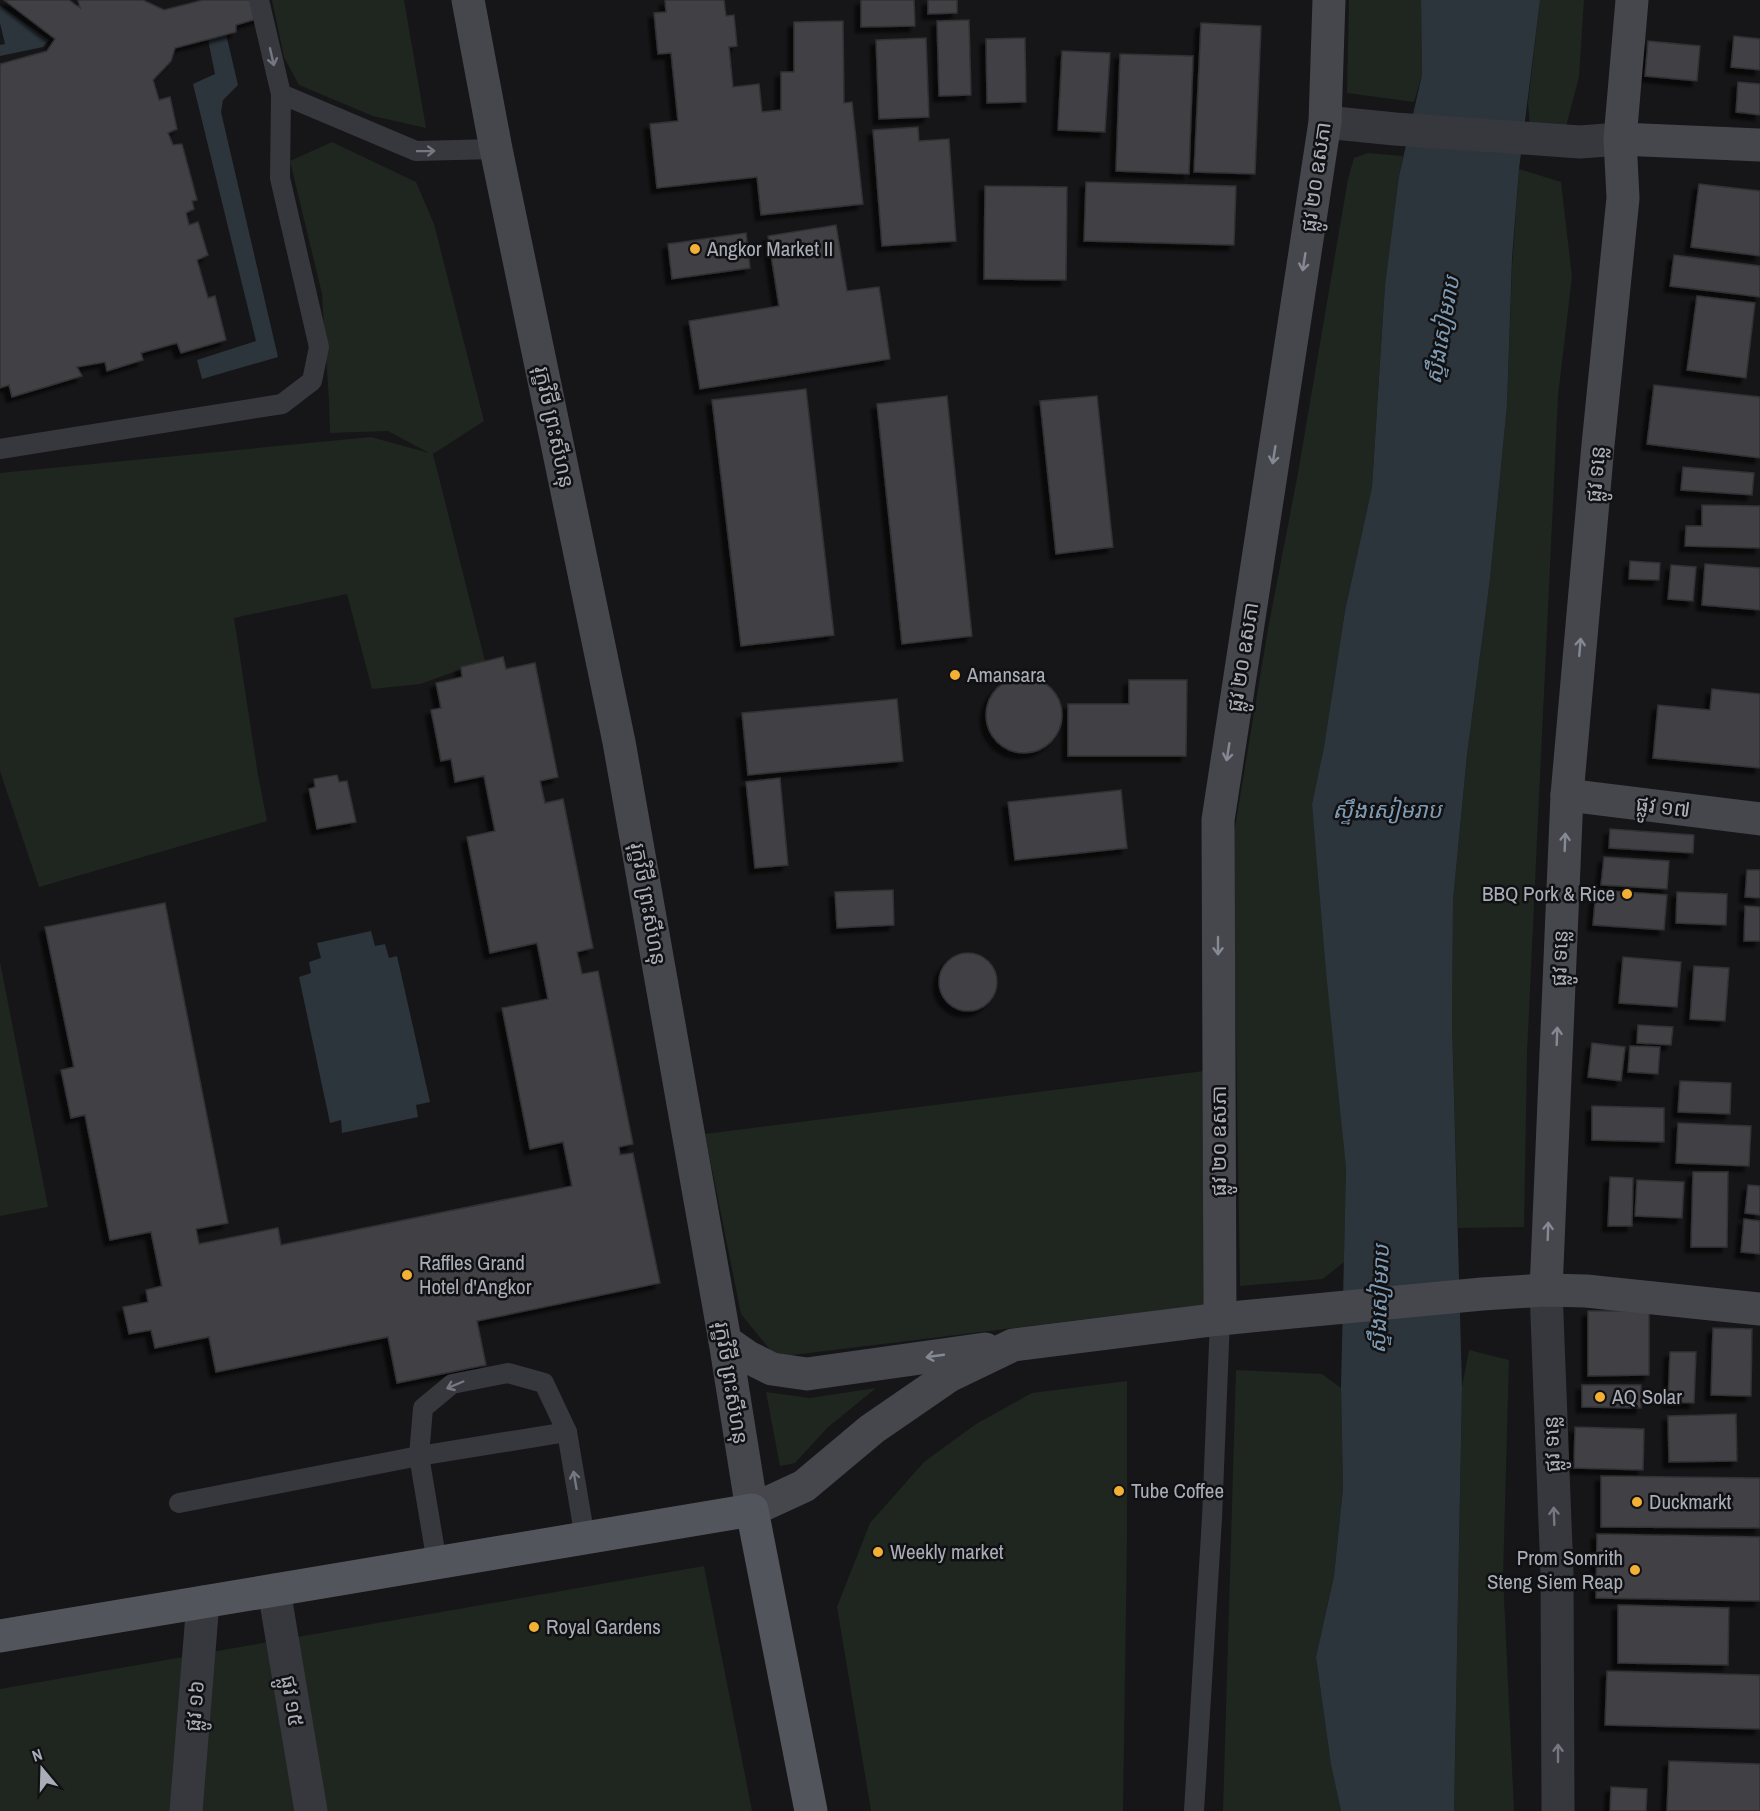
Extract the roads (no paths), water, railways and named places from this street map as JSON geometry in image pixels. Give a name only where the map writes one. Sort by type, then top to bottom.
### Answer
[{"type":"main road","points":[[0,1636],[752,1510]]},
{"type":"main road","name":"រុក្ខវិថី ព្រះសីហនុ","points":[[752,1510],[811,1811]]},
{"type":"street","name":"រុក្ខវិថី ព្រះសីហនុ","points":[[468,0],[496,149],[619,742],[752,1510]]},
{"type":"street","name":"ផ្លូវ ២០ ឧសភា","points":[[1220,1319],[1218,820],[1325,122],[1329,0]]},
{"type":"street","name":"ផ្លូវ ទន្លេ","points":[[1558,1811],[1557,1574],[1546,1290],[1567,795],[1599,434],[1623,198],[1620,140],[1632,0]]},
{"type":"street","points":[[1325,122],[1580,142],[1620,140],[1760,145]]},
{"type":"street","name":"ផ្លូវ ១៧","points":[[1567,795],[1760,819]]},
{"type":"street","points":[[724,1341],[772,1369],[807,1374],[1220,1319],[1482,1294],[1546,1290],[1586,1291],[1760,1309]]},
{"type":"street","points":[[752,1510],[804,1486],[872,1430],[949,1376],[1013,1345]]},
{"type":"street","name":"ផ្លូវ ១៥","points":[[274,1590],[311,1811]]},
{"type":"street","name":"ផ្លូវ ១៦","points":[[186,1811],[203,1602]]},
{"type":"lane","points":[[0,449],[282,404],[312,381],[319,347],[280,178],[281,94],[259,0]]},
{"type":"lane","points":[[281,94],[416,151],[496,149]]},
{"type":"lane","points":[[1194,1811],[1212,1518],[1220,1319]]},
{"type":"lane","points":[[437,1563],[419,1456],[423,1408],[452,1384],[508,1373],[544,1383],[567,1432],[585,1538]]},
{"type":"lane","points":[[179,1503],[419,1456],[567,1432]]},
{"type":"water","points":[[200,0],[218,0],[238,85],[223,100],[221,112],[278,357],[202,379],[197,360],[256,341],[193,84],[215,74]]},
{"type":"water","name":"ស្ទឹងសៀមរាប","points":[[1421,0],[1540,0],[1519,169],[1512,258],[1507,405],[1490,579],[1467,755],[1453,900],[1452,1024],[1462,1387],[1454,1811],[1341,1811],[1331,1765],[1316,1657],[1334,1576],[1343,1488],[1341,1388],[1346,1168],[1312,804],[1324,747],[1345,611],[1372,487],[1385,285],[1399,176],[1422,75]]},
{"type":"water","points":[[0,5],[49,40],[43,47],[0,56],[0,45],[5,44],[0,23]]},
{"type":"water","points":[[371,931],[375,946],[385,944],[389,958],[397,956],[430,1102],[416,1105],[418,1117],[342,1133],[341,1120],[330,1123],[299,977],[311,973],[309,962],[321,958],[317,943]]},
{"type":"place","name":"Angkor Market II","points":[[695,249]]},
{"type":"place","name":"Amansara","points":[[955,675]]},
{"type":"place","name":"BBQ Pork & Rice","points":[[1627,894]]},
{"type":"place","name":"Raffles Grand Hotel d'Angkor","points":[[407,1275]]},
{"type":"place","name":"AQ Solar","points":[[1600,1397]]},
{"type":"place","name":"Tube Coffee","points":[[1119,1491]]},
{"type":"place","name":"Duckmarkt","points":[[1637,1502]]},
{"type":"place","name":"Weekly market","points":[[878,1552]]},
{"type":"place","name":"Prom Somrith Steng Siem Reap","points":[[1635,1570]]},
{"type":"place","name":"Royal Gardens","points":[[534,1627]]}]
